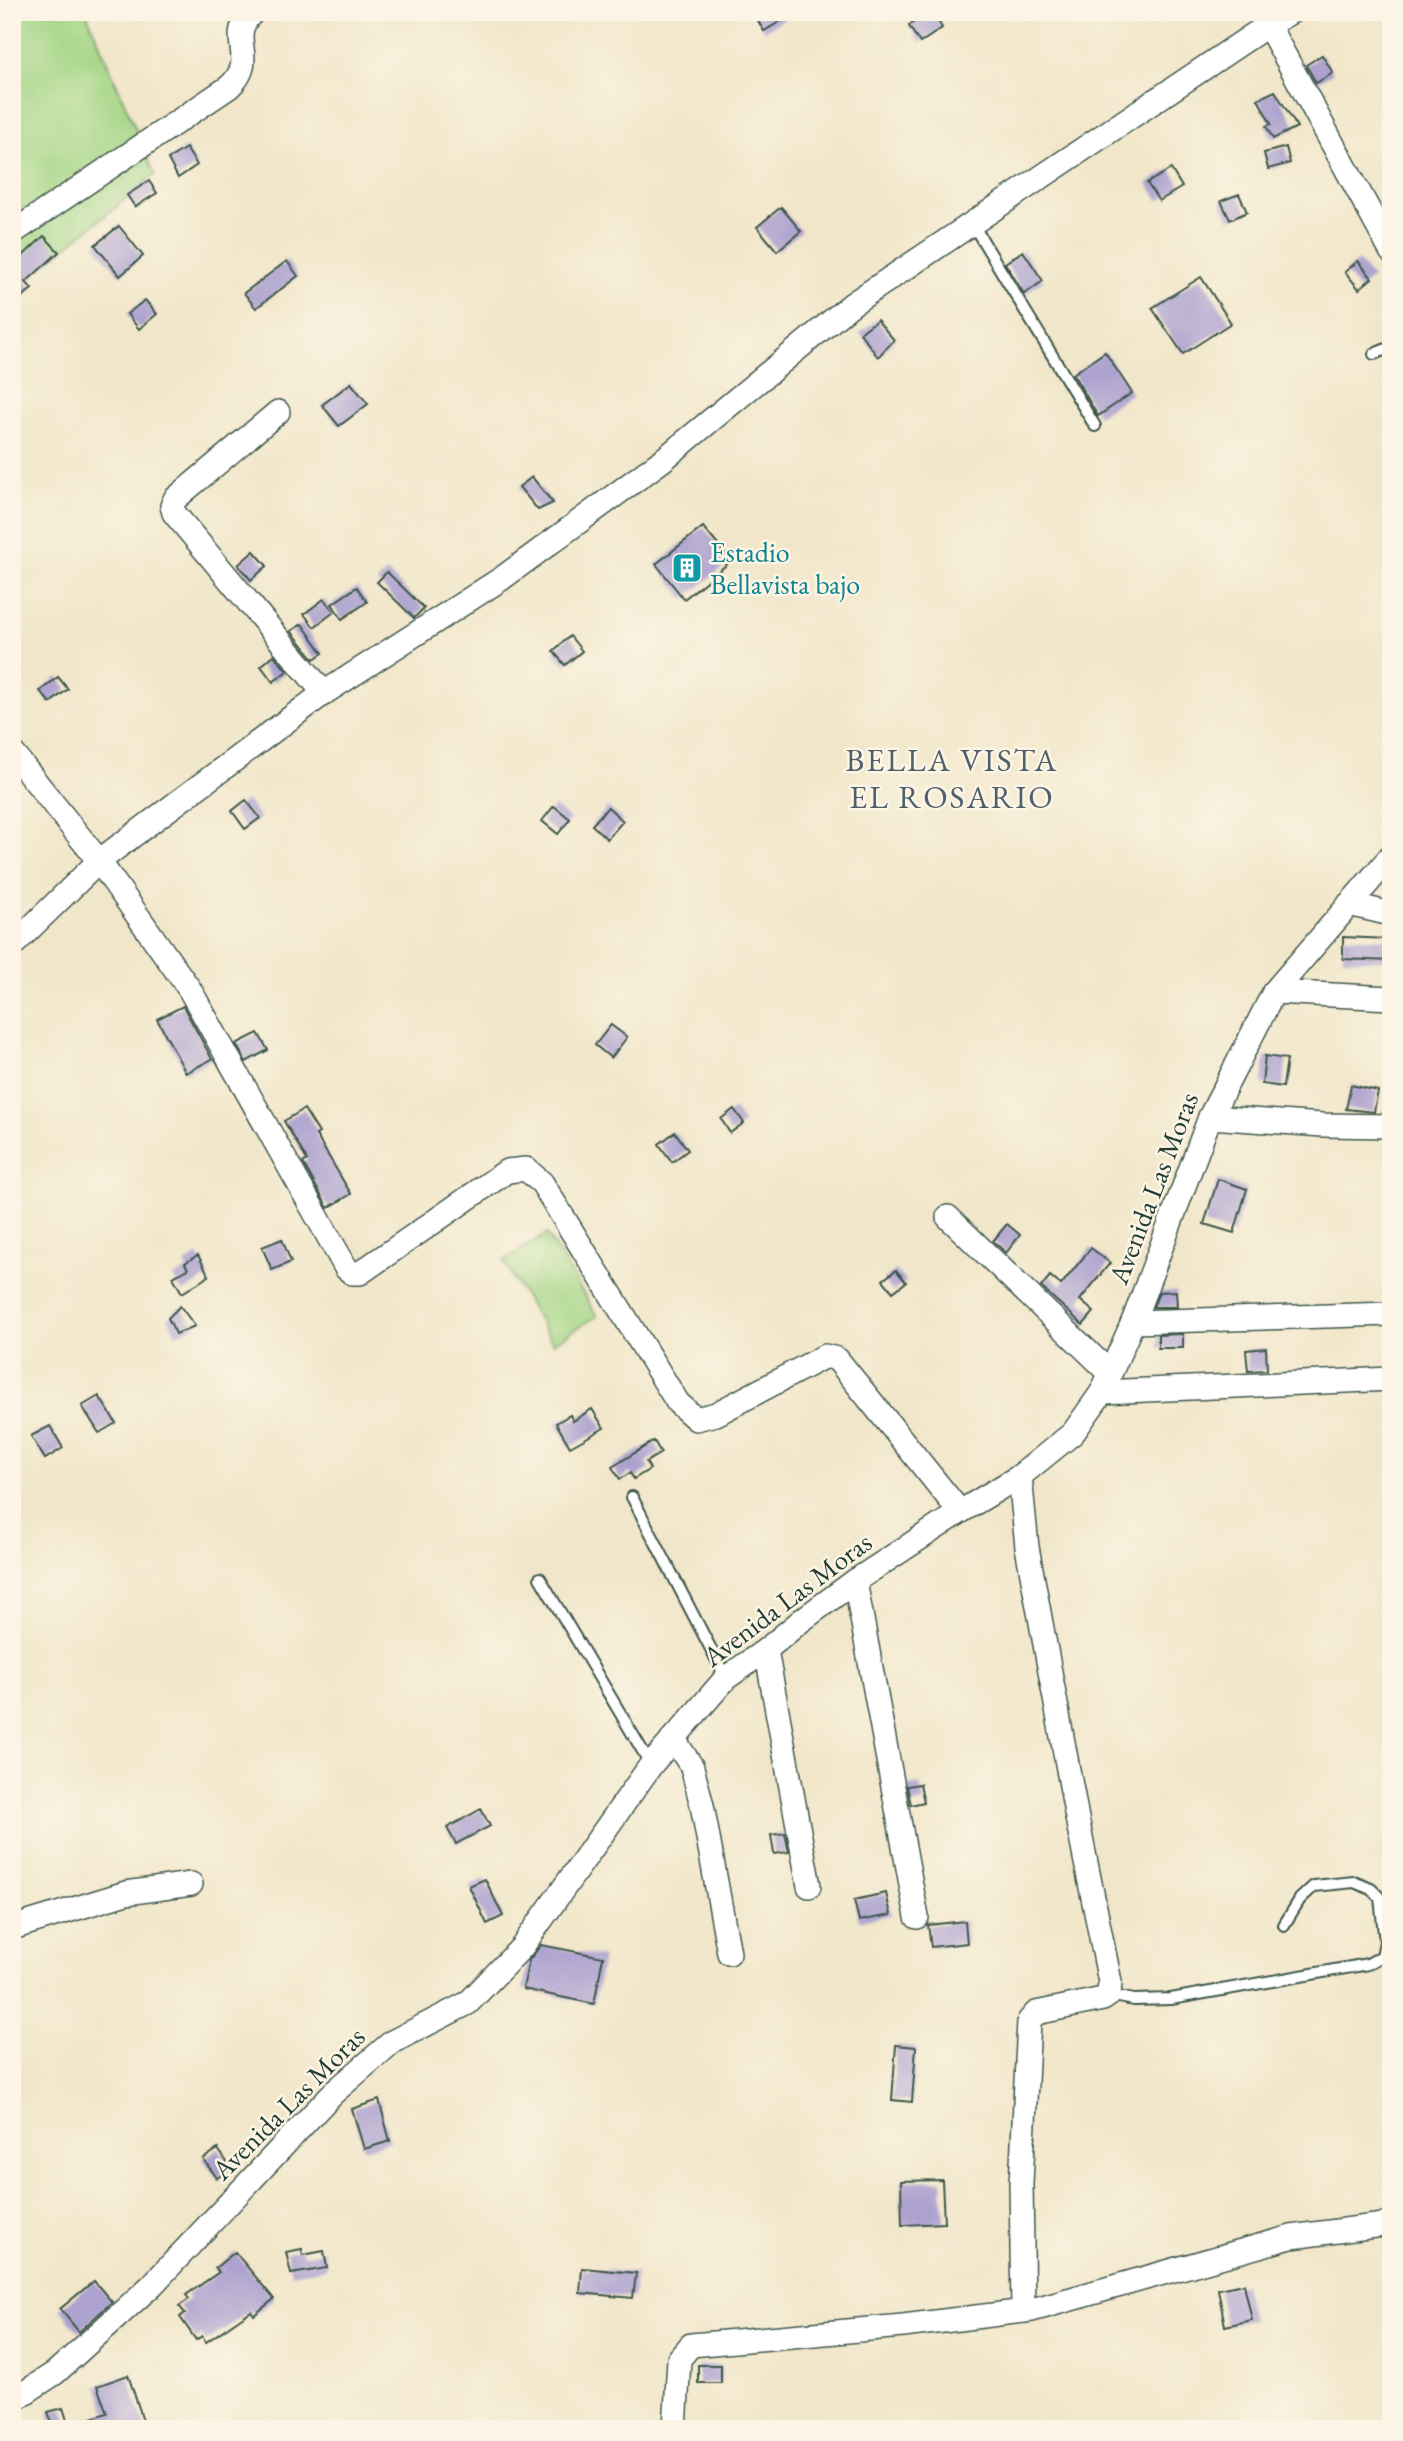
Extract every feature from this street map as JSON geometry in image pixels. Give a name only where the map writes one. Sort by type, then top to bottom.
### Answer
[{"type":"street","points":[[12,233],[235,82],[244,60],[240,30],[244,20],[253,12]]},
{"type":"street","points":[[12,946],[99,861],[324,694],[501,579],[664,459],[852,304],[1291,12]]},
{"type":"street","points":[[1268,25],[1391,251]]},
{"type":"street","points":[[278,412],[175,499],[172,506],[174,513],[324,694]]},
{"type":"street","points":[[12,752],[99,861],[190,990],[346,1268],[352,1273],[360,1273],[507,1171],[526,1169],[542,1183],[678,1403],[696,1419],[716,1414],[825,1356],[837,1359],[960,1512]]},
{"type":"street","name":"Avenida Las Moras","points":[[12,2401],[55,2373],[152,2285],[331,2094],[392,2042],[468,2003],[522,1947],[650,1765],[726,1678],[855,1581],[1020,1476],[1073,1433],[1105,1382],[1133,1322],[1210,1117],[1274,992],[1391,856]]},
{"type":"street","points":[[1349,904],[1391,914]]},
{"type":"street","points":[[1274,992],[1391,998]]},
{"type":"street","points":[[1210,1117],[1323,1125],[1391,1126]]},
{"type":"street","points":[[948,1217],[1105,1382],[1391,1379]]},
{"type":"street","points":[[1133,1322],[1391,1314]]},
{"type":"street","points":[[1020,1476],[1027,1547],[1110,1982],[1109,1995],[1103,1999],[1036,2014],[1029,2021],[1021,2184],[1023,2311]]},
{"type":"street","points":[[855,1581],[917,1917]]},
{"type":"street","points":[[766,1650],[809,1886]]},
{"type":"street","points":[[673,1738],[692,1767],[702,1805],[729,1953]]},
{"type":"street","points":[[12,1928],[126,1893],[191,1884]]},
{"type":"street","points":[[674,2429],[679,2359],[691,2345],[903,2326],[1023,2311],[1291,2237],[1391,2224]]},
{"type":"lane","points":[[972,223],[1095,426]]},
{"type":"lane","points":[[1374,355],[1391,347]]},
{"type":"lane","points":[[632,1497],[726,1678]]},
{"type":"lane","points":[[540,1578],[650,1765]]},
{"type":"lane","points":[[1109,1995],[1135,2000],[1171,1999],[1368,1964],[1382,1956],[1385,1941],[1380,1898],[1371,1889],[1354,1882],[1314,1886],[1300,1899],[1284,1925]]},
{"type":"green space","points":[[12,12],[86,12],[155,175],[12,291]]},
{"type":"green space","points":[[547,1234],[597,1316],[553,1343],[503,1261]]},
{"type":"building","points":[[753,12],[796,12],[764,31]]},
{"type":"building","points":[[926,12],[933,12],[942,28],[920,43],[909,26]]},
{"type":"building","points":[[1322,55],[1333,73],[1316,83],[1306,65]]},
{"type":"building","points":[[1275,91],[1297,127],[1273,139],[1266,126],[1271,124],[1258,99]]},
{"type":"building","points":[[1286,147],[1290,163],[1268,169],[1264,153]]},
{"type":"building","points":[[186,148],[197,165],[178,178],[168,159]]},
{"type":"building","points":[[1171,169],[1182,187],[1159,201],[1147,183]]},
{"type":"building","points":[[149,181],[157,193],[135,207],[127,195]]},
{"type":"building","points":[[1239,194],[1247,212],[1230,220],[1221,201]]},
{"type":"building","points":[[781,207],[801,231],[777,251],[757,227]]},
{"type":"building","points":[[119,226],[143,256],[120,276],[95,245]]},
{"type":"building","points":[[44,236],[59,252],[26,282],[32,289],[12,304],[12,263]]},
{"type":"building","points":[[1023,251],[1043,281],[1024,294],[1005,263]]},
{"type":"building","points":[[287,261],[298,276],[256,308],[244,293]]},
{"type":"building","points":[[1358,261],[1372,278],[1359,289],[1345,272]]},
{"type":"building","points":[[1201,277],[1231,323],[1183,354],[1152,308]]},
{"type":"building","points":[[145,300],[157,314],[139,329],[127,314]]},
{"type":"building","points":[[877,320],[894,340],[878,357],[860,333]]},
{"type":"building","points":[[1105,352],[1132,393],[1098,416],[1073,374]]},
{"type":"building","points":[[351,383],[368,404],[339,426],[322,405]]},
{"type":"building","points":[[532,477],[553,503],[538,510],[519,487]]},
{"type":"building","name":"Estadio Bellavista bajo","points":[[703,527],[731,561],[684,599],[656,564]]},
{"type":"building","points":[[254,551],[267,566],[251,580],[238,565]]},
{"type":"building","points":[[387,572],[424,608],[414,618],[377,582]]},
{"type":"building","points":[[357,587],[367,602],[342,619],[332,604]]},
{"type":"building","points":[[324,599],[334,612],[314,627],[304,614]]},
{"type":"building","points":[[302,624],[323,653],[314,659],[291,631]]},
{"type":"building","points":[[570,636],[582,651],[565,665],[553,651]]},
{"type":"building","points":[[274,655],[287,671],[273,682],[261,666]]},
{"type":"building","points":[[58,677],[68,689],[50,703],[40,691]]},
{"type":"building","points":[[246,800],[260,818],[245,829],[232,811]]},
{"type":"building","points":[[554,806],[570,819],[558,834],[542,821]]},
{"type":"building","points":[[608,807],[623,821],[607,839],[592,825]]},
{"type":"building","points":[[1343,937],[1389,939],[1391,961],[1343,959]]},
{"type":"building","points":[[183,1006],[212,1059],[186,1073],[157,1019]]},
{"type":"building","points":[[611,1025],[627,1037],[611,1058],[595,1045]]},
{"type":"building","points":[[258,1033],[268,1050],[246,1062],[236,1044]]},
{"type":"building","points":[[1265,1056],[1287,1059],[1283,1087],[1262,1084]]},
{"type":"building","points":[[1351,1085],[1378,1091],[1374,1112],[1346,1109]]},
{"type":"building","points":[[304,1109],[351,1194],[328,1208],[303,1163],[307,1160],[284,1121]]},
{"type":"building","points":[[734,1109],[744,1123],[730,1133],[721,1119]]},
{"type":"building","points":[[675,1132],[688,1150],[672,1162],[659,1144]]},
{"type":"building","points":[[1218,1179],[1247,1189],[1234,1233],[1204,1224]]},
{"type":"building","points":[[1007,1224],[1020,1235],[1006,1253],[993,1241]]},
{"type":"building","points":[[282,1239],[291,1262],[272,1270],[262,1247]]},
{"type":"building","points":[[1091,1248],[1110,1263],[1080,1300],[1094,1312],[1083,1325],[1041,1287],[1050,1276],[1061,1285]]},
{"type":"building","points":[[198,1255],[209,1276],[182,1293],[173,1277],[188,1269],[185,1263]]},
{"type":"building","points":[[896,1270],[906,1282],[893,1292],[883,1280]]},
{"type":"building","points":[[1176,1291],[1177,1307],[1153,1307],[1159,1292]]},
{"type":"building","points":[[180,1306],[195,1326],[176,1334],[168,1318]]},
{"type":"building","points":[[1183,1334],[1183,1348],[1158,1348],[1158,1335]]},
{"type":"building","points":[[1266,1348],[1267,1370],[1248,1371],[1246,1350]]},
{"type":"building","points":[[99,1396],[116,1423],[99,1433],[82,1406]]},
{"type":"building","points":[[592,1409],[604,1428],[570,1447],[556,1423],[570,1415],[573,1421]]},
{"type":"building","points":[[50,1426],[63,1448],[45,1459],[31,1436]]},
{"type":"building","points":[[654,1441],[661,1453],[646,1462],[650,1469],[634,1479],[630,1473],[620,1479],[612,1467]]},
{"type":"building","points":[[920,1784],[924,1802],[911,1805],[907,1786]]},
{"type":"building","points":[[481,1809],[490,1826],[456,1844],[447,1828]]},
{"type":"building","points":[[785,1833],[789,1852],[774,1854],[771,1835]]},
{"type":"building","points":[[485,1879],[503,1916],[487,1924],[469,1886]]},
{"type":"building","points":[[886,1893],[891,1915],[859,1921],[854,1900]]},
{"type":"building","points":[[965,1921],[967,1943],[931,1947],[928,1925]]},
{"type":"building","points":[[541,1945],[603,1957],[594,2004],[523,1989],[529,1960]]},
{"type":"building","points":[[896,2045],[916,2047],[912,2102],[892,2100]]},
{"type":"building","points":[[379,2100],[390,2141],[364,2149],[352,2109]]},
{"type":"building","points":[[218,2149],[231,2168],[217,2178],[203,2159]]},
{"type":"building","points":[[942,2180],[944,2223],[902,2225],[901,2181]]},
{"type":"building","points":[[302,2249],[303,2255],[324,2251],[327,2268],[291,2274],[286,2252]]},
{"type":"building","points":[[235,2252],[274,2299],[254,2315],[251,2311],[206,2342],[202,2336],[196,2340],[180,2317],[185,2313],[179,2306],[189,2299],[186,2295],[219,2272],[215,2268]]},
{"type":"building","points":[[582,2268],[636,2273],[633,2298],[580,2293]]},
{"type":"building","points":[[94,2281],[112,2302],[79,2332],[60,2309]]},
{"type":"building","points":[[1244,2284],[1252,2320],[1225,2326],[1218,2289]]},
{"type":"building","points":[[698,2365],[721,2365],[721,2383],[698,2383]]},
{"type":"building","points":[[128,2375],[145,2426],[136,2429],[54,2429],[48,2412],[63,2408],[69,2426],[107,2413],[97,2386]]},
{"type":"place","name":"Estadio Bellavista bajo","points":[[687,568]]},
{"type":"district","name":"BELLA VISTA EL ROSARIO","points":[[952,778]]}]
